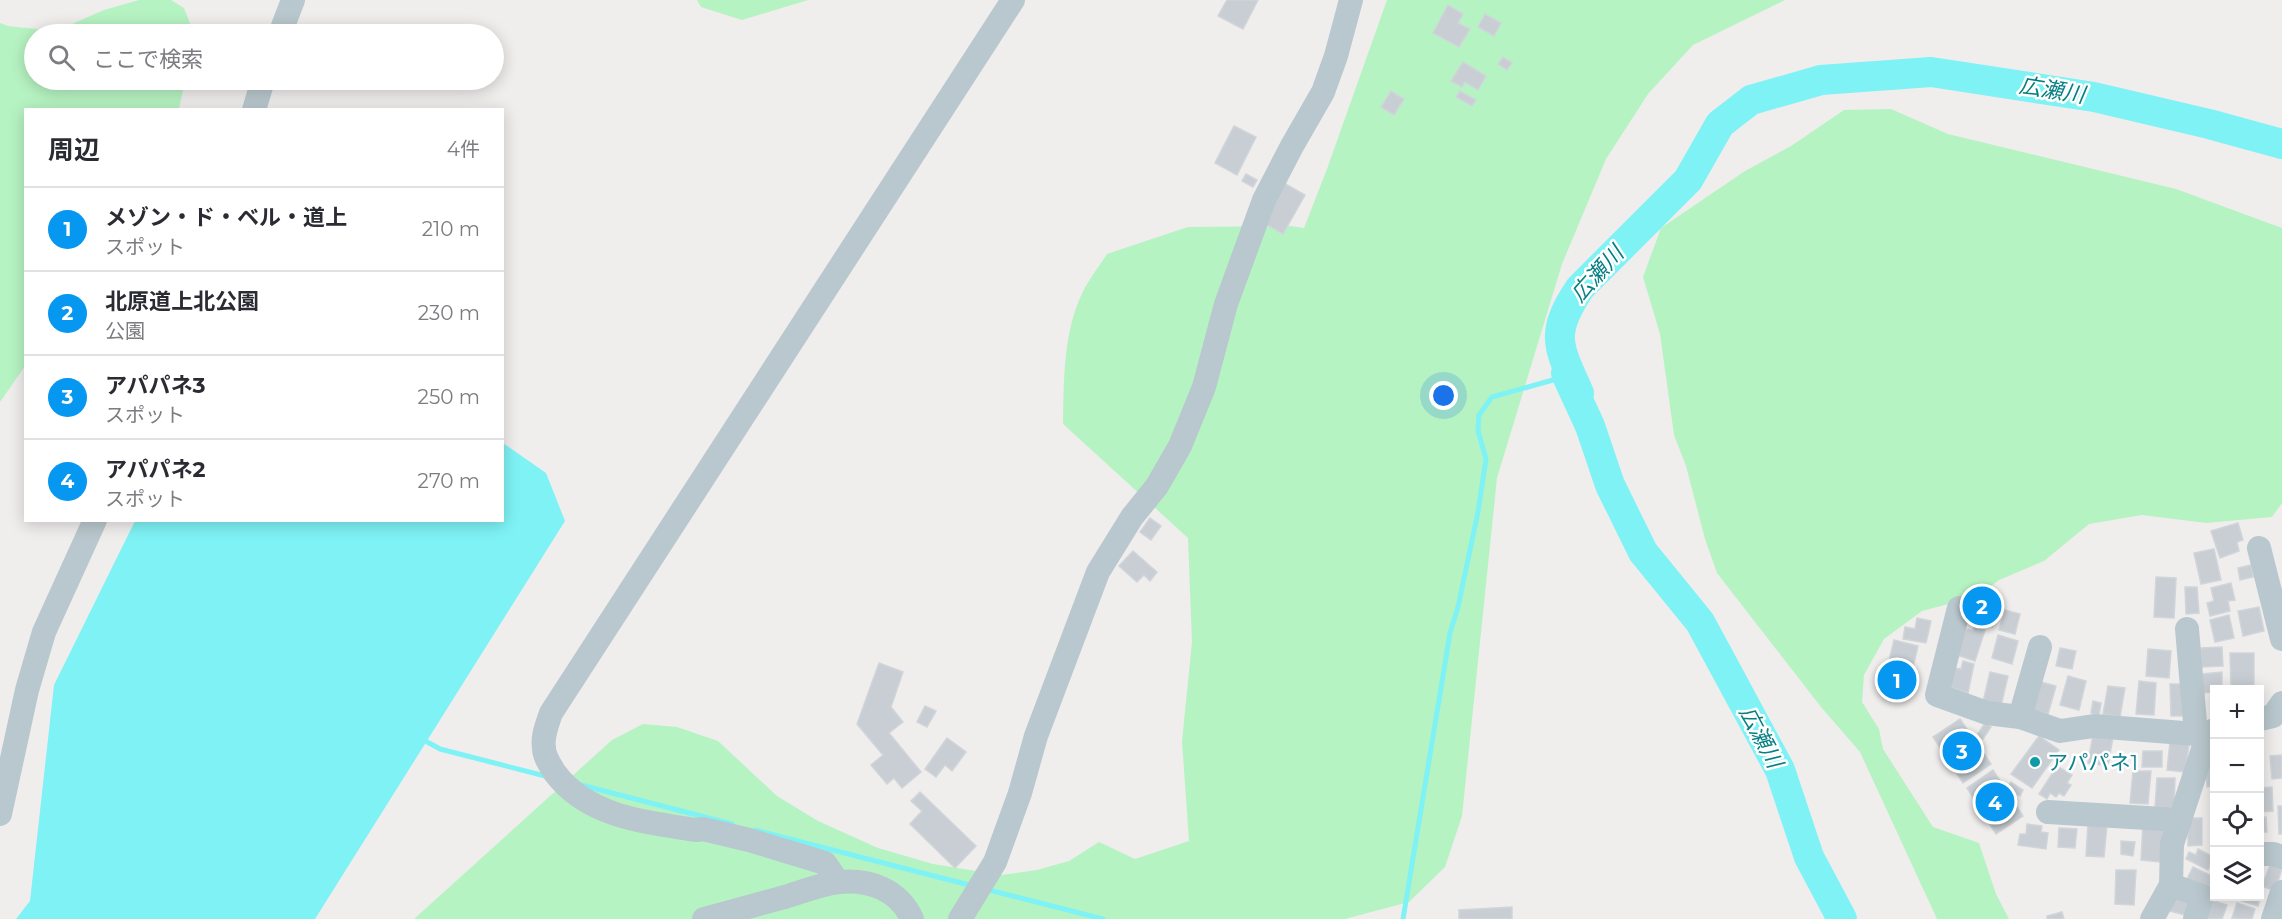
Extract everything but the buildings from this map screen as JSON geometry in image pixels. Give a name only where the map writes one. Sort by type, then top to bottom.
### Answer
[{"type":"street","points":[[284,24],[293,0]]},
{"type":"street","points":[[838,882],[825,863],[703,829],[696,830],[643,821],[607,812],[586,802],[564,784],[552,768],[544,751],[544,736],[558,703],[1013,0]]},
{"type":"street","points":[[960,919],[995,862],[1020,792],[1036,736],[1098,572],[1132,518],[1157,486],[1180,446],[1204,387],[1226,304],[1264,200],[1292,146],[1321,98],[1336,56],[1351,0]]},
{"type":"street","points":[[255,108],[260,90]]},
{"type":"street","points":[[0,814],[27,690],[44,632],[94,522]]},
{"type":"street","points":[[2259,548],[2282,639]]},
{"type":"street","points":[[1959,608],[1937,695],[1987,713],[2020,717],[2060,731],[2094,726],[2206,733]]},
{"type":"street","points":[[2152,919],[2171,885],[2172,844],[2206,733],[2187,628]]},
{"type":"street","points":[[2020,717],[2040,647]]},
{"type":"street","points":[[2264,718],[2273,716],[2282,703]]},
{"type":"street","points":[[2048,812],[2180,820]]},
{"type":"street","points":[[2264,854],[2282,857]]},
{"type":"street","points":[[704,919],[838,882],[872,885],[888,891],[907,907],[912,919]]},
{"type":"street","points":[[2171,885],[2202,896],[2195,919]]},
{"type":"street","points":[[2273,919],[2282,892]]},
{"type":"green space","points":[[139,0],[171,0],[184,8],[190,24],[72,24],[104,10]]},
{"type":"green space","points":[[697,0],[808,0],[742,20],[701,7]]},
{"type":"green space","points":[[1387,0],[1785,0],[1693,45],[1648,94],[1606,159],[1562,264],[1497,478],[1462,816],[1445,867],[1409,902],[1345,919],[414,919],[612,740],[643,724],[677,727],[718,741],[777,796],[818,821],[878,848],[933,864],[1001,875],[1037,870],[1069,861],[1099,842],[1135,859],[1189,841],[1182,741],[1192,642],[1188,538],[1063,424],[1067,344],[1070,328],[1083,292],[1107,254],[1188,227],[1290,226],[1304,228]]},
{"type":"green space","points":[[0,23],[24,28],[24,90],[183,90],[179,108],[24,108],[24,367],[0,402]]},
{"type":"green space","points":[[1891,109],[1948,134],[2176,189],[2282,228],[2282,503],[2272,517],[2206,523],[2142,515],[2089,524],[2044,561],[1999,580],[1982,593],[2001,596],[1993,628],[1962,616],[1967,599],[1922,611],[1884,639],[1864,675],[1862,702],[1879,729],[1883,749],[1933,827],[1979,843],[1996,894],[2009,919],[1937,919],[1860,752],[1821,707],[1717,573],[1705,539],[1686,466],[1674,435],[1660,334],[1643,277],[1661,228],[1745,171],[1791,146],[1844,110]]},
{"type":"water","points":[[504,444],[546,473],[565,521],[315,919],[16,919],[30,901],[54,685],[135,522],[504,522]]},
{"type":"waterway","name":"広瀬川","points":[[1566,373],[1579,393],[1566,363],[1560,340],[1564,317],[1580,288],[1688,180],[1720,124],[1751,100],[1821,80],[1931,72],[2094,97],[2282,144]]},
{"type":"waterway","points":[[1403,919],[1450,633],[1458,607],[1478,512],[1486,459],[1478,431],[1479,415],[1492,397],[1553,380],[1566,373]]},
{"type":"waterway","name":"広瀬川","points":[[1567,376],[1590,426],[1610,485],[1643,552],[1700,622],[1780,770],[1809,857],[1842,919]]},
{"type":"waterway","points":[[420,738],[440,749],[549,777]]},
{"type":"waterway","points":[[581,785],[732,824]]},
{"type":"waterway","points":[[755,830],[973,886]]},
{"type":"waterway","points":[[985,889],[1103,919]]},
{"type":"place","name":"北原道上北公園","points":[[1982,606]]},
{"type":"place","name":"メゾン・ド・ベル・道上","points":[[1897,680]]},
{"type":"place","name":"アパパネ3","points":[[1962,751]]},
{"type":"place","name":"アパパネ1","points":[[2035,762]]},
{"type":"place","name":"アパパネ2","points":[[1995,802]]}]
